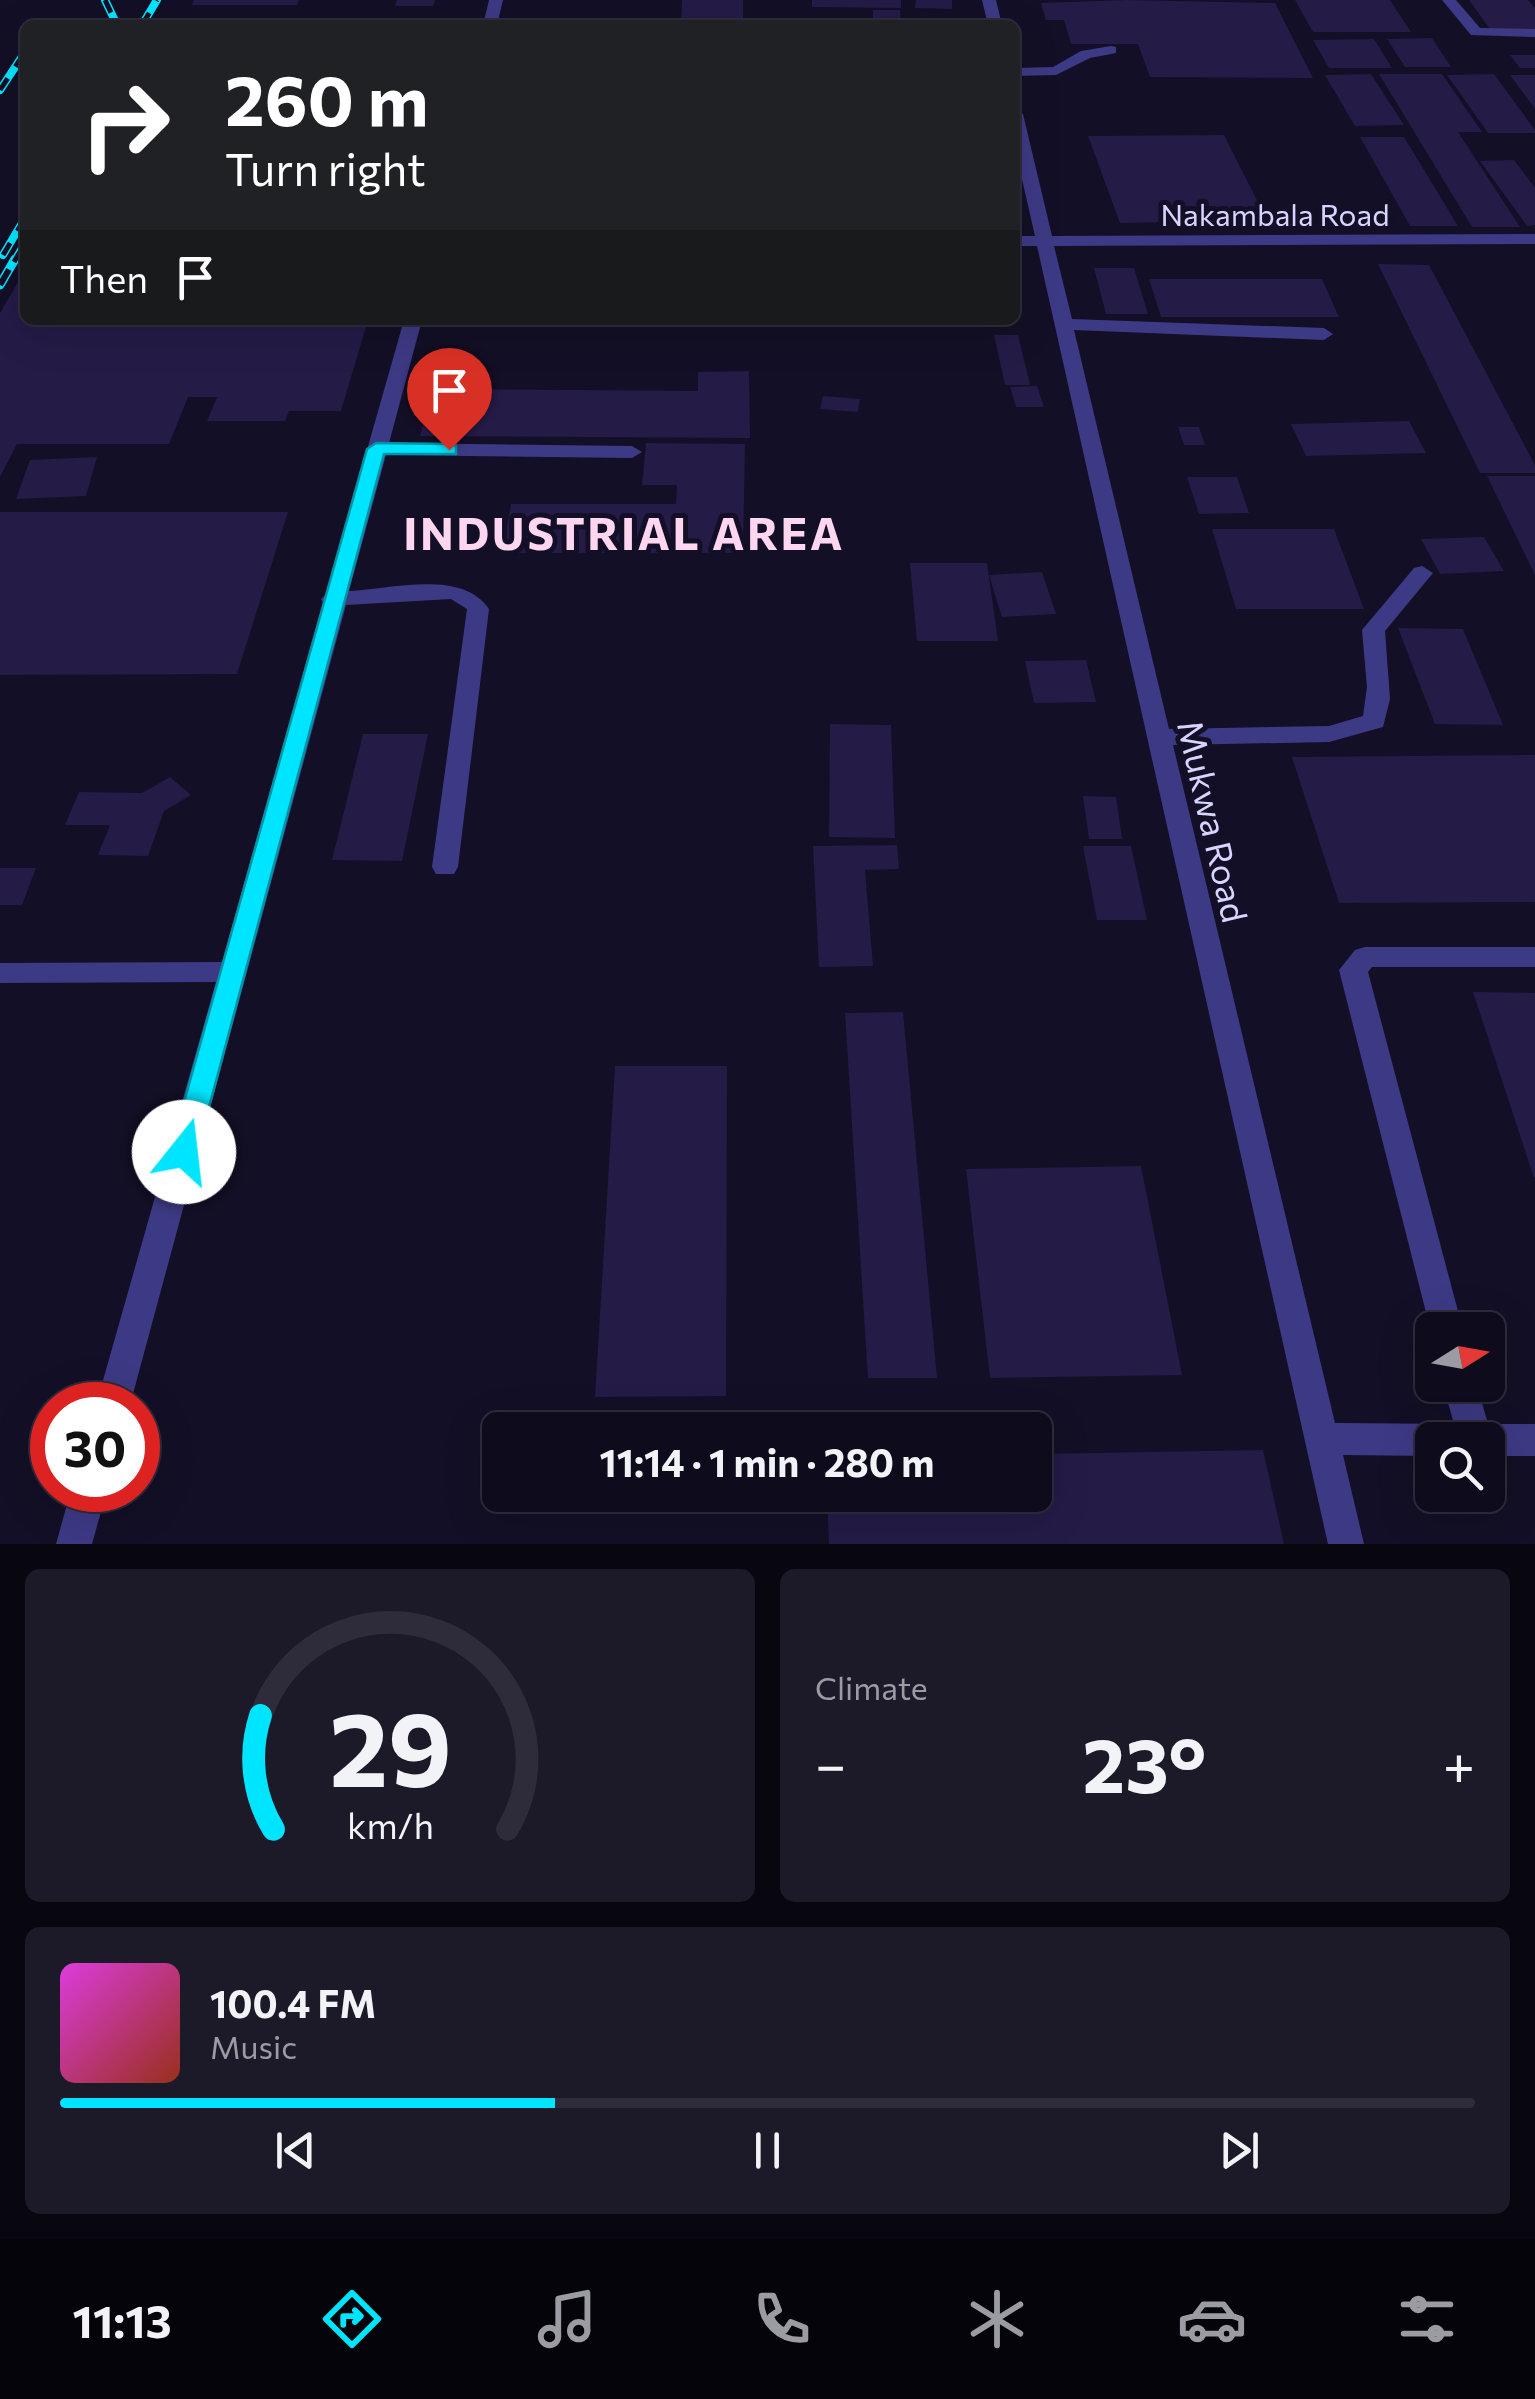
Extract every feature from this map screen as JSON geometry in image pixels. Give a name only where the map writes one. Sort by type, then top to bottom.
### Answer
[{"type":"street","points":[[1448,0],[1476,32],[1535,33]]},
{"type":"street","points":[[1020,72],[1056,71],[1086,54],[1111,50]]},
{"type":"street","name":"Mukwa Road","points":[[1021,166],[1044,241],[1346,1544]]},
{"type":"street","points":[[1530,240],[1535,256]]},
{"type":"street","name":"Nakambala Road","points":[[1020,241],[1530,240]]},
{"type":"street","points":[[1063,324],[1324,334]]},
{"type":"street","points":[[119,1382],[234,972],[332,599],[412,325]]},
{"type":"street","points":[[376,449],[632,452]]},
{"type":"street","points":[[1159,737],[1329,734],[1374,721],[1382,698],[1374,665],[1373,630],[1422,573]]},
{"type":"street","points":[[332,599],[453,592],[470,598],[478,609],[444,867]]},
{"type":"street","points":[[1441,1312],[1353,970],[1365,957],[1535,957]]},
{"type":"street","points":[[0,973],[234,972]]},
{"type":"street","points":[[1321,1439],[1415,1440]]},
{"type":"street","points":[[1505,1440],[1535,1440]]},
{"type":"street","points":[[74,1544],[83,1512]]},
{"type":"building","points":[[194,0],[299,0],[297,5],[192,5]]},
{"type":"building","points":[[397,0],[435,0],[433,6],[395,6]]},
{"type":"building","points":[[682,0],[743,0],[743,20],[681,20]]},
{"type":"building","points":[[812,0],[901,0],[901,8],[812,7]]},
{"type":"building","points":[[916,0],[952,0],[952,9],[915,8]]},
{"type":"building","points":[[1295,0],[1390,0],[1411,32],[1313,32]]},
{"type":"building","points":[[1469,0],[1528,0],[1535,8],[1535,29],[1490,29]]},
{"type":"building","points":[[1041,3],[1275,3],[1313,78],[1150,77],[1138,44],[1071,44],[1064,20],[1046,20]]},
{"type":"building","points":[[873,10],[900,10],[901,20],[873,20]]},
{"type":"building","points":[[1432,38],[1451,67],[1405,67],[1387,39]]},
{"type":"building","points":[[1374,39],[1392,68],[1329,68],[1313,40]]},
{"type":"building","points":[[1510,55],[1535,55],[1535,68],[1520,68]]},
{"type":"building","points":[[1371,74],[1404,125],[1355,126],[1325,75]]},
{"type":"building","points":[[1379,74],[1442,74],[1482,132],[1458,132],[1520,227],[1472,227]]},
{"type":"building","points":[[1494,74],[1535,133],[1488,133],[1447,75]]},
{"type":"building","points":[[1510,75],[1535,75],[1535,109]]},
{"type":"building","points":[[1224,135],[1267,220],[1120,223],[1088,136]]},
{"type":"building","points":[[1360,137],[1404,137],[1458,226],[1410,226]]},
{"type":"building","points":[[1514,160],[1535,188],[1535,225],[1527,226],[1480,161]]},
{"type":"building","points":[[1378,264],[1429,265],[1535,465],[1535,473],[1480,473]]},
{"type":"building","points":[[1094,268],[1134,268],[1148,314],[1106,314]]},
{"type":"building","points":[[20,279],[20,325],[367,325],[341,411],[289,411],[285,421],[207,421],[217,397],[188,397],[169,444],[17,444],[0,477],[0,313]]},
{"type":"building","points":[[1149,279],[1322,279],[1339,317],[1161,317]]},
{"type":"building","points":[[994,335],[1018,335],[1030,385],[1005,385]]},
{"type":"building","points":[[749,371],[750,438],[420,436],[432,389],[698,391],[698,372]]},
{"type":"building","points":[[1037,386],[1044,407],[1016,407],[1010,387]]},
{"type":"building","points":[[823,396],[860,399],[858,412],[820,409]]},
{"type":"building","points":[[1409,421],[1426,453],[1306,456],[1291,424]]},
{"type":"building","points":[[1178,427],[1199,427],[1205,445],[1184,445]]},
{"type":"building","points":[[646,443],[745,444],[743,553],[502,553],[511,504],[676,504],[677,485],[642,485]]},
{"type":"building","points":[[97,457],[86,496],[16,499],[30,460]]},
{"type":"building","points":[[1487,476],[1535,476],[1535,575]]},
{"type":"building","points":[[1187,477],[1237,477],[1249,513],[1199,514]]},
{"type":"building","points":[[0,512],[288,512],[237,674],[0,675]]},
{"type":"building","points":[[1212,529],[1334,529],[1364,609],[1236,609]]},
{"type":"building","points":[[1484,537],[1504,571],[1440,574],[1421,539]]},
{"type":"building","points":[[910,563],[987,563],[998,641],[917,641]]},
{"type":"building","points":[[1042,572],[1056,614],[1002,617],[989,575]]},
{"type":"building","points":[[1398,628],[1463,629],[1503,725],[1435,724]]},
{"type":"building","points":[[1086,660],[1096,702],[1034,703],[1025,661]]},
{"type":"building","points":[[830,724],[891,725],[895,838],[829,837]]},
{"type":"building","points":[[363,734],[428,734],[402,861],[332,860]]},
{"type":"building","points":[[1535,755],[1535,902],[1339,903],[1292,757]]},
{"type":"building","points":[[170,777],[191,795],[164,811],[148,856],[98,855],[110,825],[65,825],[79,792],[142,793]]},
{"type":"building","points":[[1083,796],[1116,797],[1122,839],[1089,839]]},
{"type":"building","points":[[897,845],[899,869],[865,870],[873,966],[819,967],[813,846]]},
{"type":"building","points":[[1083,846],[1131,846],[1147,920],[1097,920]]},
{"type":"building","points":[[0,868],[36,868],[22,905],[0,905]]},
{"type":"building","points":[[1473,992],[1535,993],[1534,1178]]},
{"type":"building","points":[[903,1012],[937,1378],[868,1378],[845,1013]]},
{"type":"building","points":[[615,1066],[727,1066],[726,1396],[595,1397]]},
{"type":"building","points":[[1141,1166],[1182,1375],[990,1378],[966,1169]]},
{"type":"building","points":[[1263,1450],[1284,1544],[829,1544],[828,1512],[1052,1512],[1052,1454]]},
{"type":"railway","points":[[105,0],[115,20]]},
{"type":"railway","points":[[145,20],[157,0]]},
{"type":"railway","points":[[0,90],[20,60]]},
{"type":"railway","points":[[3,255],[20,226]]},
{"type":"railway","points":[[14,262],[20,252]]},
{"type":"railway","points":[[0,285],[15,259]]},
{"type":"district","name":"INDUSTRIAL AREA","points":[[624,531]]},
{"type":"route","points":[[184,1152],[376,449],[449,450]]}]
